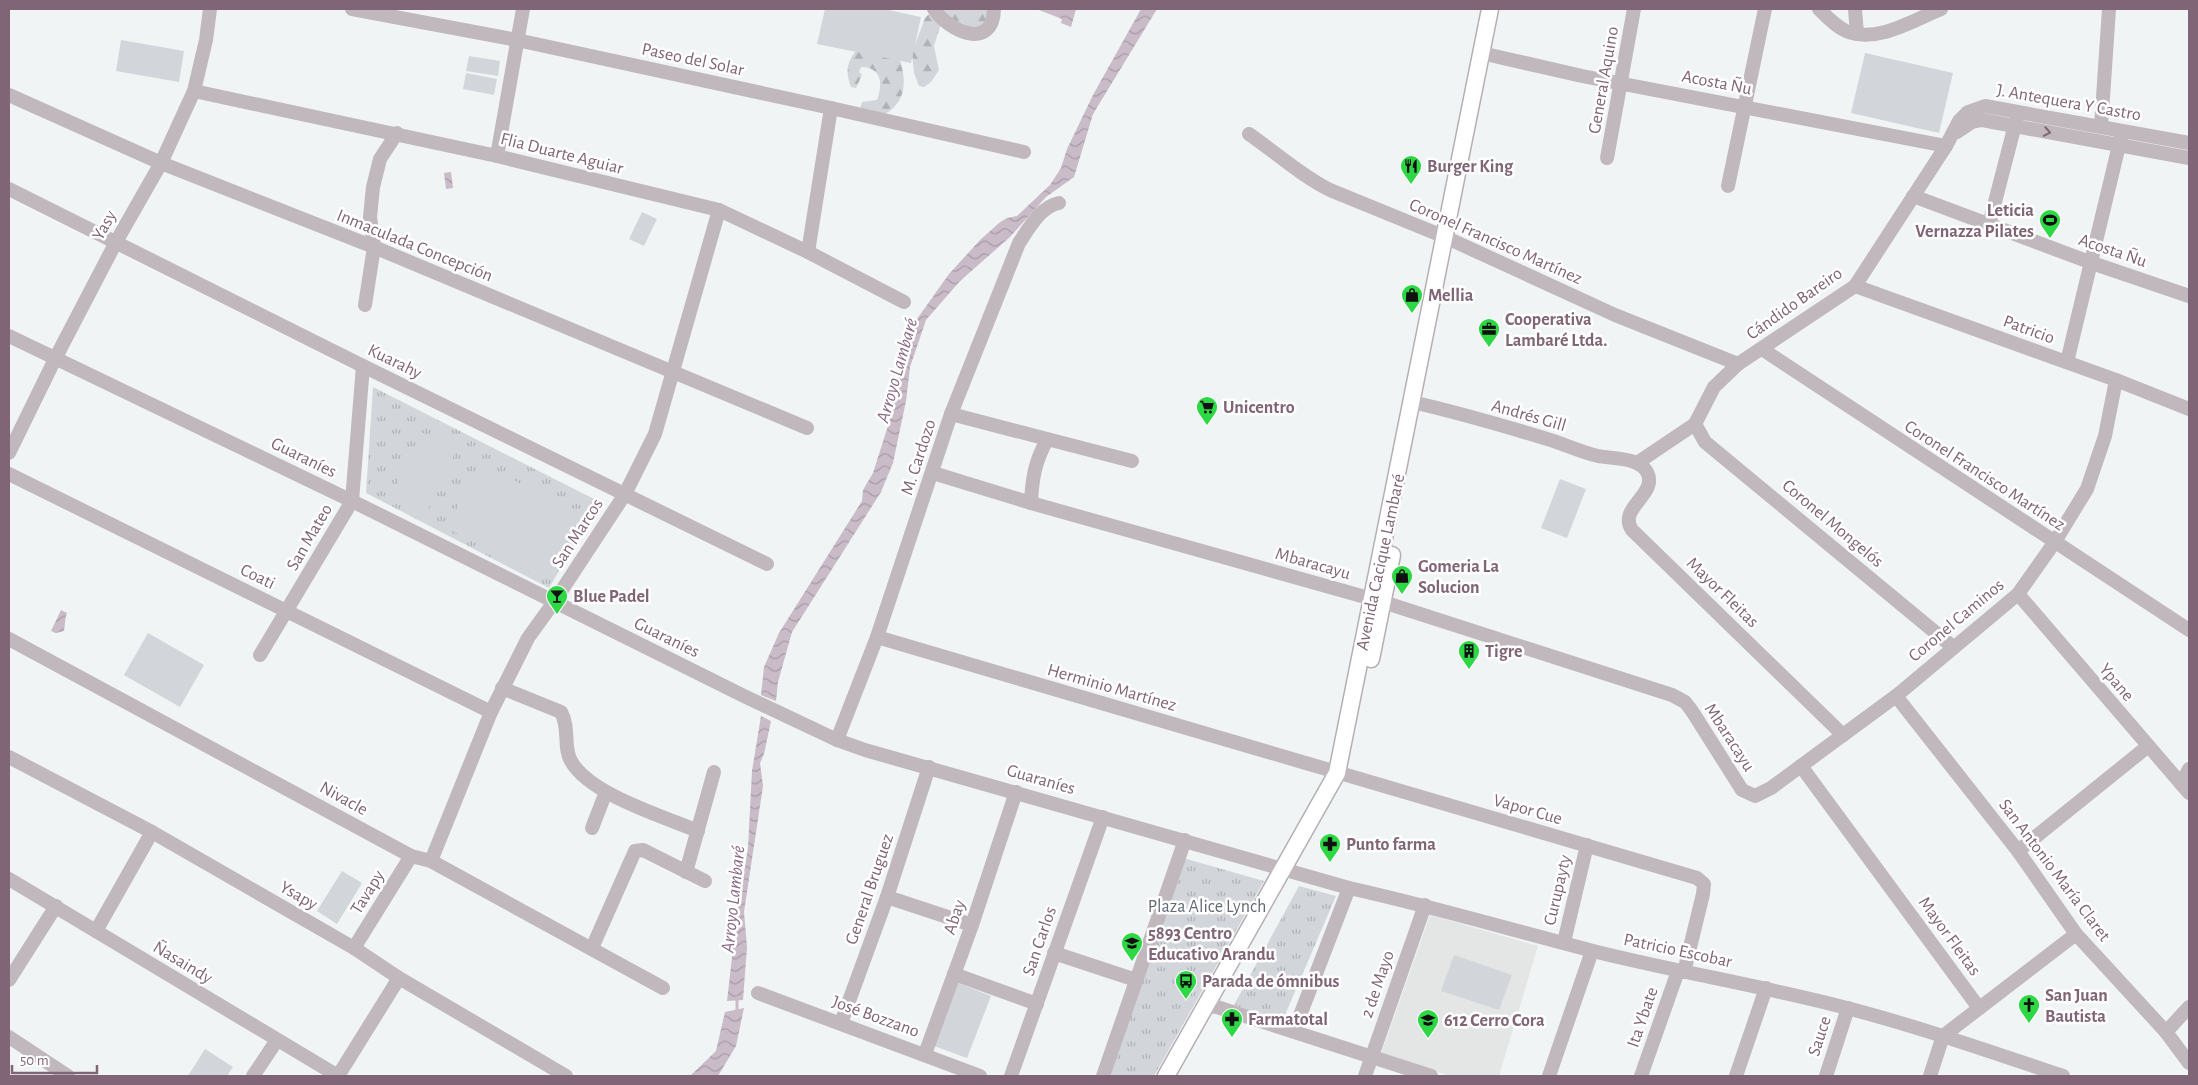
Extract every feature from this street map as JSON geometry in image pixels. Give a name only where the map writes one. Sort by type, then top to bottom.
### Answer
[{"type":"main road","name":"Avenida Cacique Lambaré","points":[[1486,55],[1490,9]]},
{"type":"main road","name":"Avenida Cacique Lambaré","points":[[1178,1076],[1212,1006],[1342,774],[1486,55],[1500,9]]},
{"type":"main road","name":"Avenida Cacique Lambaré","points":[[1166,1076],[1212,1006]]},
{"type":"street","name":"Yasy","points":[[9,452],[54,359],[116,242],[161,163],[194,90],[206,40],[210,9]]},
{"type":"street","name":"Paseo del Solar","points":[[352,9],[373,10],[518,40],[1024,152]]},
{"type":"street","points":[[498,156],[523,9]]},
{"type":"street","points":[[934,9],[946,23],[960,30],[978,34],[985,33],[990,28],[994,9]]},
{"type":"street","name":"General Aquino","points":[[1607,158],[1634,9]]},
{"type":"street","points":[[1728,186],[1765,9]]},
{"type":"street","points":[[1819,9],[1833,23],[1857,34],[1882,32],[1941,9]]},
{"type":"street","points":[[1855,9],[1857,34]]},
{"type":"street","points":[[2101,127],[2109,9]]},
{"type":"street","name":"Acosta Ñu","points":[[1486,55],[1946,146]]},
{"type":"street","name":"Flia Duarte Aguiar","points":[[194,90],[498,156],[719,210],[808,252],[904,302]]},
{"type":"street","name":"Inmaculada Concepción","points":[[9,95],[161,163],[374,247],[807,428]]},
{"type":"street","name":"J. Antequera Y Castro","points":[[1946,146],[1960,121],[1968,112],[1985,106],[2017,119],[2120,146],[2189,158]]},
{"type":"street","points":[[808,252],[831,108]]},
{"type":"street","points":[[1989,225],[2017,119]]},
{"type":"street","name":"J. Antequera Y Castro","points":[[2017,119],[2101,127],[2189,143]]},
{"type":"street","points":[[2068,362],[2123,131]]},
{"type":"street","points":[[366,305],[374,247],[370,217],[373,188],[380,159],[397,134]]},
{"type":"street","name":"Coronel Francisco Martínez","points":[[1249,134],[1314,182],[1449,239],[1615,315],[1738,364]]},
{"type":"street","name":"Cándido Bareiro","points":[[1636,463],[1695,424],[1714,387],[1738,364],[1762,350],[1855,286],[1946,146]]},
{"type":"street","name":"Kuarahy","points":[[9,189],[363,366],[767,564]]},
{"type":"street","name":"Acosta Ñu","points":[[1913,196],[2092,263],[2189,296]]},
{"type":"street","name":"M. Cardozo","points":[[837,740],[877,637],[951,414],[1019,243],[1030,225],[1044,210],[1051,205],[1059,203]]},
{"type":"street","name":"San Marcos","points":[[431,861],[491,712],[528,638],[625,494],[654,434],[719,210]]},
{"type":"street","name":"Patricio","points":[[1855,286],[2068,362],[2189,409]]},
{"type":"street","name":"Guaraníes","points":[[9,336],[352,501],[746,697],[837,740],[865,750],[1289,870]]},
{"type":"street","name":"Coronel Francisco Martínez","points":[[1762,350],[2189,630]]},
{"type":"street","name":"San Mateo","points":[[260,655],[352,501],[363,366]]},
{"type":"street","name":"Coronel Caminos","points":[[1750,795],[1760,795],[1896,696],[2018,594],[2054,543],[2087,489],[2105,436],[2116,380]]},
{"type":"street","name":"Andrés Gill","points":[[1416,403],[1544,438],[1597,456],[1636,463]]},
{"type":"street","points":[[951,414],[1132,462]]},
{"type":"street","name":"Coronel Mongelós","points":[[1695,424],[1705,442],[1953,647]]},
{"type":"street","points":[[1031,503],[1032,480],[1038,456],[1047,440]]},
{"type":"street","name":"Mayor Fleitas","points":[[1636,463],[1647,472],[1648,481],[1644,493],[1630,513],[1628,522],[1632,530],[1843,735]]},
{"type":"street","name":"Mbaracayu","points":[[933,473],[1031,503],[1377,600],[1655,690],[1685,702],[1742,790],[1750,795]]},
{"type":"street","name":"Coati","points":[[9,474],[491,712]]},
{"type":"street","name":"Ypane","points":[[2018,594],[2185,788]]},
{"type":"street","name":"Herminio Martínez","points":[[877,637],[1342,774]]},
{"type":"street","name":"Nivacle","points":[[9,638],[411,856],[431,861],[663,988]]},
{"type":"street","points":[[502,688],[561,712],[566,721],[569,758],[578,774],[606,792],[698,831]]},
{"type":"street","name":"San Antonio María Claret","points":[[1896,696],[2018,852],[2076,934],[2166,1032],[2189,1063]]},
{"type":"street","points":[[2018,852],[2147,746]]},
{"type":"street","name":"Ysapy","points":[[9,757],[152,832],[354,948],[399,978],[566,1076]]},
{"type":"street","name":"Mayor Fleitas","points":[[1801,766],[1979,1008]]},
{"type":"street","name":"General Bruguez","points":[[842,1023],[887,897],[929,767]]},
{"type":"street","points":[[2185,788],[2189,769]]},
{"type":"street","points":[[686,872],[714,772]]},
{"type":"street","name":"Vapor Cue","points":[[1342,774],[1697,878],[1704,887]]},
{"type":"street","points":[[592,828],[606,792]]},
{"type":"street","name":"Abay","points":[[925,1054],[972,925],[1016,792]]},
{"type":"street","name":"San Carlos","points":[[1011,1076],[1103,817]]},
{"type":"street","points":[[96,931],[152,832]]},
{"type":"street","points":[[1103,1076],[1185,840]]},
{"type":"street","name":"Curupayty","points":[[1564,942],[1587,846]]},
{"type":"street","points":[[592,948],[635,850],[643,850],[705,880]]},
{"type":"street","name":"Tavapy","points":[[354,948],[411,856]]},
{"type":"street","name":"Patricio Escobar","points":[[1289,870],[1349,888],[1425,905],[1592,950],[1848,1008],[1943,1036],[2062,1076]]},
{"type":"street","name":"Ñasaindy","points":[[9,878],[338,1076]]},
{"type":"street","name":"Ita Ybate","points":[[1641,1076],[1681,971],[1704,887]]},
{"type":"street","points":[[1294,1031],[1349,888]]},
{"type":"street","points":[[887,897],[972,925]]},
{"type":"street","name":"2 de Mayo","points":[[1365,1076],[1425,905]]},
{"type":"street","points":[[9,980],[56,906]]},
{"type":"street","points":[[1930,1076],[1943,1036],[2076,934]]},
{"type":"street","points":[[1549,1076],[1592,950]]},
{"type":"street","points":[[1054,954],[1136,980]]},
{"type":"street","points":[[954,974],[1037,1004]]},
{"type":"street","points":[[338,1076],[399,978]]},
{"type":"street","points":[[1736,1076],[1766,988]]},
{"type":"street","name":"José Bozzano","points":[[758,993],[980,1076]]},
{"type":"street","points":[[1212,1006],[1431,1076]]},
{"type":"street","points":[[2166,1032],[2189,1007]]},
{"type":"street","name":"Sauce","points":[[1826,1076],[1848,1008]]},
{"type":"street","points":[[9,1037],[68,1076]]},
{"type":"street","points":[[253,1076],[276,1040]]},
{"type":"shaded area","points":[[1430,915],[1538,946],[1499,1076],[1450,1076],[1381,1054]]},
{"type":"green space","points":[[825,9],[884,9],[921,17],[911,63],[817,44]]},
{"type":"green space","points":[[934,9],[987,9],[990,11],[982,32],[943,17],[934,46],[939,70],[931,82],[924,87],[919,86],[914,73],[912,53],[925,18]]},
{"type":"green space","points":[[121,40],[184,51],[179,82],[116,71]]},
{"type":"green space","points":[[858,48],[900,60],[904,77],[903,92],[896,105],[883,115],[865,111],[861,107],[862,102],[877,100],[880,83],[877,73],[868,68],[861,67],[859,72],[862,75],[856,88],[851,87],[848,66]]},
{"type":"green space","points":[[1865,53],[1953,73],[1939,133],[1851,113]]},
{"type":"green space","points":[[469,56],[500,61],[498,76],[466,71]]},
{"type":"green space","points":[[466,73],[497,79],[494,95],[463,89]]},
{"type":"green space","points":[[642,212],[657,219],[644,246],[629,239]]},
{"type":"green space","points":[[373,387],[600,502],[549,588],[366,493]]},
{"type":"green space","points":[[421,432],[457,448],[427,512],[392,495]]},
{"type":"green space","points":[[481,463],[580,515],[546,580],[447,528]]},
{"type":"green space","points":[[1560,479],[1586,489],[1567,538],[1541,528]]},
{"type":"green space","points":[[148,633],[204,665],[180,707],[124,675]]},
{"type":"green space","name":"Plaza Alice Lynch","points":[[1183,858],[1264,881],[1154,1076],[1109,1076]]},
{"type":"green space","points":[[342,871],[362,883],[337,924],[317,911]]},
{"type":"green space","points":[[1299,886],[1336,896],[1282,1022],[1234,1005]]},
{"type":"green space","points":[[1454,955],[1512,975],[1499,1010],[1441,991]]},
{"type":"green space","points":[[958,983],[991,996],[967,1058],[934,1046]]},
{"type":"green space","points":[[205,1049],[233,1067],[227,1076],[188,1076]]},
{"type":"water","points":[[1039,9],[1076,9],[1071,27],[1061,23],[1062,19]]},
{"type":"water","points":[[1141,9],[1157,9],[1093,114],[1074,177],[1046,197],[1010,237],[960,281],[926,320],[910,367],[906,401],[893,463],[881,492],[792,632],[778,682],[776,701],[761,695],[764,667],[779,633],[862,501],[863,490],[873,473],[893,410],[901,351],[907,333],[949,274],[980,240],[999,223],[1007,218],[1017,216],[1050,185],[1061,168],[1067,149],[1093,95]]},
{"type":"water","points":[[451,172],[453,188],[446,189],[444,173]]},
{"type":"water","points":[[61,610],[67,613],[64,631],[56,633],[51,631]]},
{"type":"water","points":[[761,716],[771,721],[764,754],[760,763],[763,786],[744,912],[747,947],[743,1000],[727,1001],[736,923],[748,848],[752,771]]},
{"type":"water","points":[[744,1008],[736,1046],[718,1076],[690,1076],[716,1051],[725,1012]]},
{"type":"waterway","name":"Arroyo Lambaré","points":[[737,997],[737,1014]]},
{"type":"place","name":"Burger King","points":[[1411,185]]},
{"type":"place","name":"Leticia Vernazza Pilates","points":[[2050,239]]},
{"type":"place","name":"Mellia","points":[[1412,314]]},
{"type":"place","name":"Cooperativa Lambaré Ltda.","points":[[1489,348]]},
{"type":"place","name":"Unicentro","points":[[1207,426]]},
{"type":"place","name":"Gomeria La Solucion","points":[[1402,595]]},
{"type":"place","name":"Blue Padel","points":[[557,615]]},
{"type":"place","name":"Tigre","points":[[1469,670]]},
{"type":"place","name":"Punto farma","points":[[1330,863]]},
{"type":"place","name":"5893 Centro Educativo Arandu","points":[[1132,962]]},
{"type":"place","name":"Parada de ómnibus","points":[[1186,1000]]},
{"type":"place","name":"San Juan Bautista","points":[[2029,1024]]},
{"type":"place","name":"Farmatotal","points":[[1232,1038]]},
{"type":"place","name":"612 Cerro Cora","points":[[1428,1039]]}]
